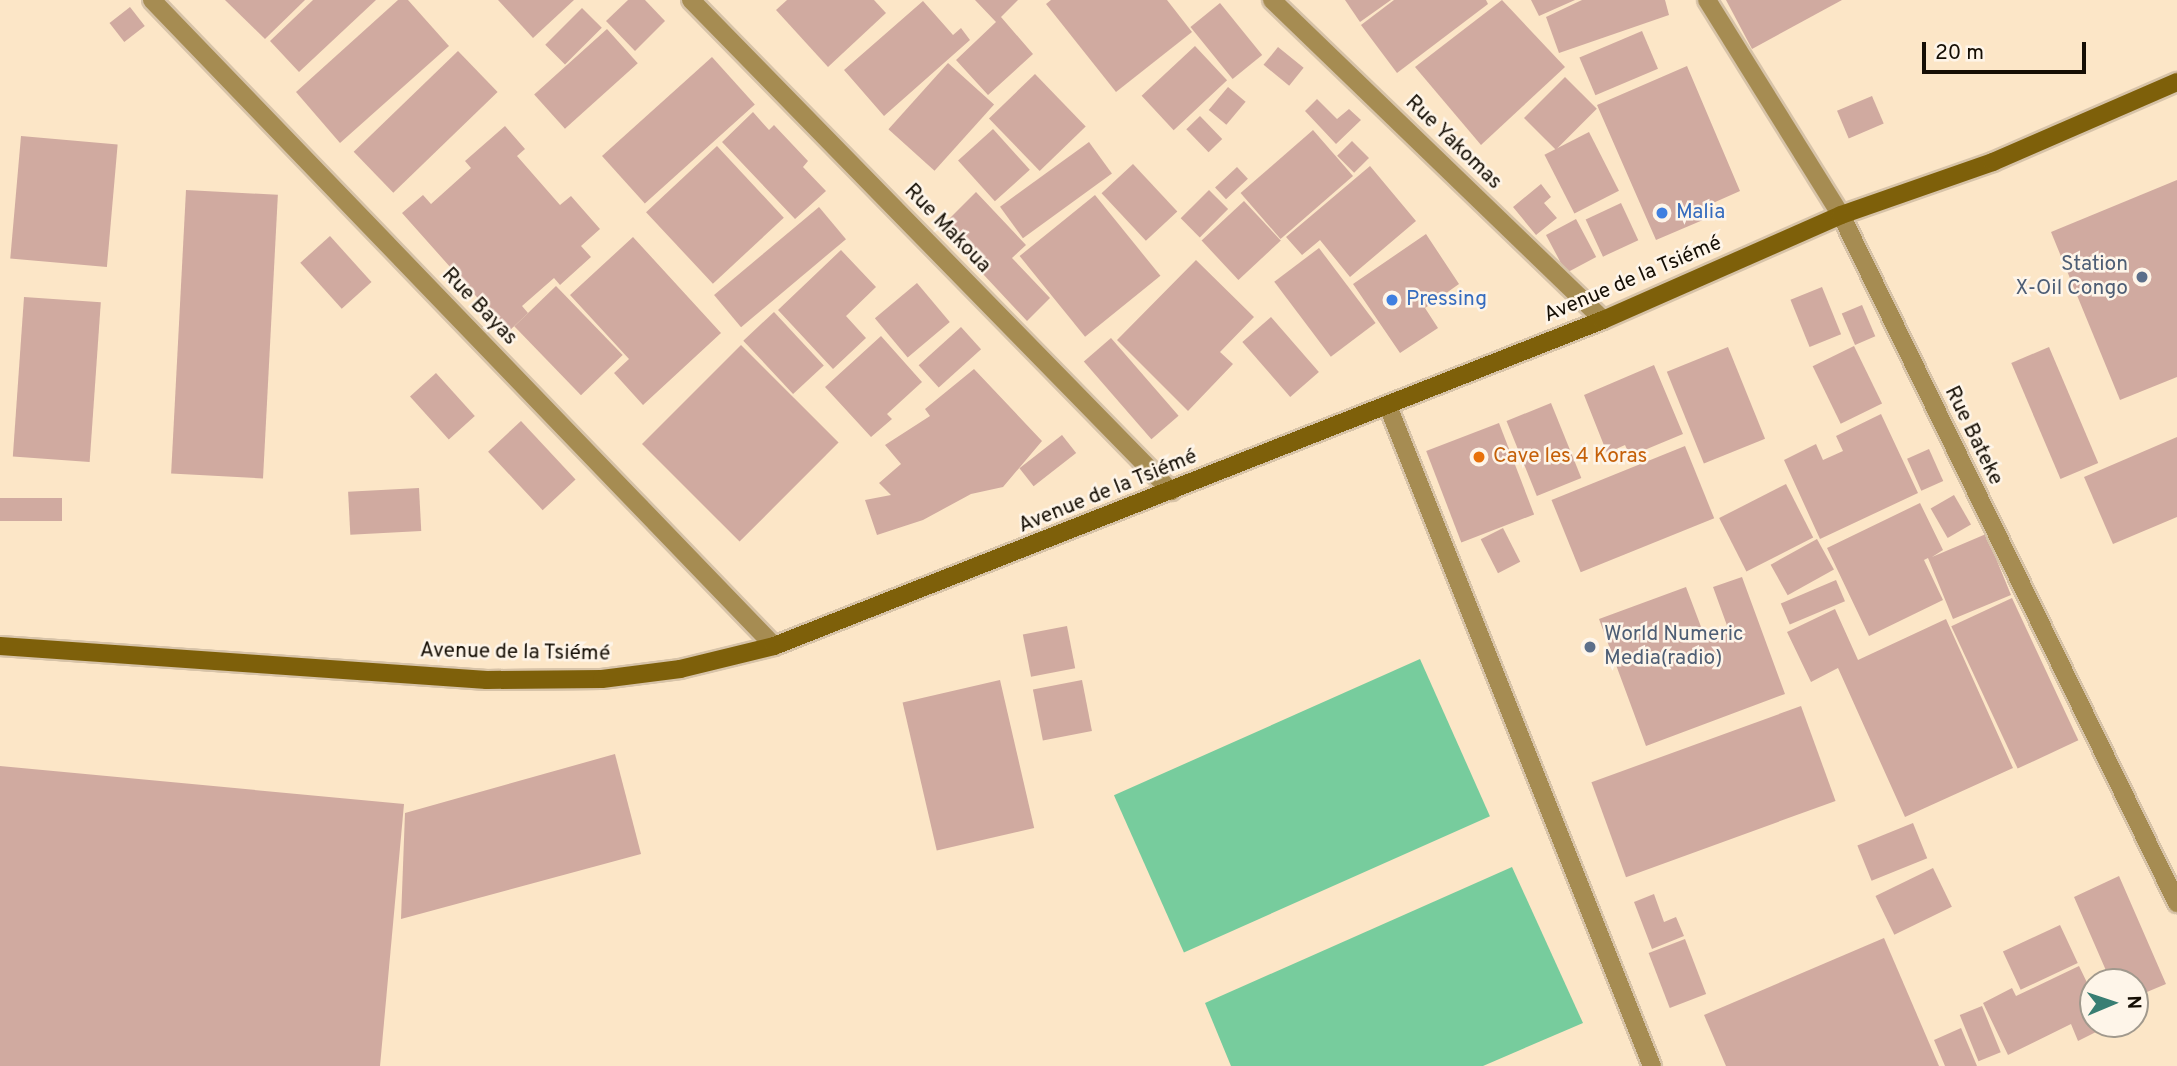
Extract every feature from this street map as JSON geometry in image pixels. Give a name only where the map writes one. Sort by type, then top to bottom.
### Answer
[{"type":"main road","name":"Avenue de la Tsiémé","points":[[0,646],[512,680],[602,679],[680,669],[774,646],[1603,320],[1841,215],[1993,162],[2177,82]]},
{"type":"street","name":"Rue Bayas","points":[[152,0],[774,646]]},
{"type":"street","name":"Rue Makoua","points":[[691,0],[1171,491]]},
{"type":"street","name":"Rue Yakomas","points":[[1272,0],[1603,320]]},
{"type":"street","name":"Rue Bateke","points":[[1707,0],[1841,215],[2177,903]]},
{"type":"street","points":[[1388,406],[1652,1066]]},
{"type":"green space","points":[[1420,659],[1490,816],[1184,952],[1114,795]]},
{"type":"green space","points":[[1512,867],[1583,1023],[1483,1066],[1231,1066],[1205,1003]]},
{"type":"building","points":[[225,0],[305,0],[265,39]]},
{"type":"building","points":[[313,0],[376,0],[299,72],[270,41]]},
{"type":"building","points":[[398,0],[408,0],[449,46],[340,143],[296,92]]},
{"type":"building","points":[[498,0],[574,0],[533,38]]},
{"type":"building","points":[[628,0],[645,0],[665,21],[635,51],[606,21]]},
{"type":"building","points":[[787,0],[874,0],[886,13],[828,67],[776,10]]},
{"type":"building","points":[[975,0],[1018,0],[1001,17],[1033,54],[988,95],[956,60],[996,22]]},
{"type":"building","points":[[1051,0],[1167,0],[1192,32],[1116,92],[1046,4]]},
{"type":"building","points":[[1345,0],[1391,0],[1360,22]]},
{"type":"building","points":[[1394,0],[1486,0],[1488,4],[1397,73],[1361,25]]},
{"type":"building","points":[[1502,0],[1565,67],[1481,145],[1415,67]]},
{"type":"building","points":[[1531,0],[1575,0],[1539,16]]},
{"type":"building","points":[[1582,0],[1665,0],[1669,15],[1559,53],[1546,17]]},
{"type":"building","points":[[1726,0],[1842,0],[1752,49]]},
{"type":"building","points":[[923,1],[953,35],[961,28],[970,40],[884,116],[844,70]]},
{"type":"building","points":[[1220,3],[1262,55],[1233,79],[1190,27]]},
{"type":"building","points":[[130,7],[145,26],[124,42],[110,23]]},
{"type":"building","points":[[582,8],[602,28],[565,65],[545,45]]},
{"type":"building","points":[[607,29],[638,63],[565,129],[534,95]]},
{"type":"building","points":[[1642,31],[1658,69],[1595,95],[1579,58]]},
{"type":"building","points":[[1195,46],[1227,80],[1174,130],[1142,96]]},
{"type":"building","points":[[1278,47],[1304,68],[1289,86],[1264,65]]},
{"type":"building","points":[[458,51],[498,92],[393,193],[354,152]]},
{"type":"building","points":[[712,57],[755,105],[645,204],[602,156]]},
{"type":"building","points":[[948,63],[994,104],[935,171],[888,129]]},
{"type":"building","points":[[1687,66],[1740,191],[1713,203],[1717,214],[1656,240],[1597,105]]},
{"type":"building","points":[[1035,74],[1086,127],[1040,171],[989,118]]},
{"type":"building","points":[[1565,77],[1597,109],[1556,150],[1524,118]]},
{"type":"building","points":[[1228,87],[1246,102],[1226,125],[1209,110]]},
{"type":"building","points":[[1872,96],[1884,124],[1849,138],[1837,111]]},
{"type":"building","points":[[1317,99],[1337,119],[1349,109],[1361,120],[1336,144],[1305,111]]},
{"type":"building","points":[[753,112],[769,130],[774,125],[808,161],[803,167],[826,191],[795,219],[722,142]]},
{"type":"building","points":[[1200,116],[1222,139],[1209,152],[1186,129]]},
{"type":"building","points":[[505,126],[525,149],[517,156],[560,205],[571,196],[600,229],[581,246],[591,257],[560,285],[554,278],[522,306],[528,313],[508,332],[402,213],[423,195],[431,204],[471,168],[465,161]]},
{"type":"building","points":[[993,129],[1030,170],[995,201],[958,160]]},
{"type":"building","points":[[1313,130],[1353,176],[1281,239],[1241,193]]},
{"type":"building","points":[[1589,132],[1619,191],[1574,214],[1544,155]]},
{"type":"building","points":[[21,136],[118,144],[107,267],[10,259]]},
{"type":"building","points":[[1352,141],[1369,158],[1354,173],[1337,156]]},
{"type":"building","points":[[1089,142],[1112,174],[1023,238],[1000,207]]},
{"type":"building","points":[[717,146],[784,218],[713,284],[646,212]]},
{"type":"building","points":[[1133,164],[1177,212],[1146,241],[1102,193]]},
{"type":"building","points":[[1370,166],[1416,221],[1350,277],[1320,240],[1302,255],[1286,237]]},
{"type":"building","points":[[1237,167],[1248,179],[1226,199],[1215,187]]},
{"type":"building","points":[[2177,180],[2177,377],[2120,400],[2051,232]]},
{"type":"building","points":[[1541,184],[1551,197],[1544,203],[1557,218],[1536,235],[1513,207]]},
{"type":"building","points":[[186,190],[278,195],[263,478],[171,474]]},
{"type":"building","points":[[1209,190],[1228,209],[1200,237],[1181,218]]},
{"type":"building","points":[[976,192],[1026,245],[1012,258],[1050,298],[1027,321],[940,228]]},
{"type":"building","points":[[1095,195],[1160,276],[1085,337],[1020,256]]},
{"type":"building","points":[[1244,201],[1281,240],[1238,280],[1202,241]]},
{"type":"building","points":[[1621,203],[1638,240],[1603,257],[1586,219]]},
{"type":"building","points":[[819,207],[846,239],[741,327],[714,295]]},
{"type":"building","points":[[1576,219],[1596,257],[1566,273],[1546,235]]},
{"type":"building","points":[[1426,234],[1459,284],[1425,308],[1438,328],[1400,353],[1353,284]]},
{"type":"building","points":[[330,236],[371,282],[342,309],[300,263]]},
{"type":"building","points":[[633,237],[721,333],[643,405],[614,373],[629,359],[570,295]]},
{"type":"building","points":[[1319,248],[1376,323],[1331,357],[1274,282]]},
{"type":"building","points":[[841,250],[876,287],[846,316],[866,338],[833,369],[778,310]]},
{"type":"building","points":[[1196,260],[1254,317],[1220,352],[1233,364],[1188,411],[1117,340]]},
{"type":"building","points":[[917,283],[950,322],[908,357],[875,318]]},
{"type":"building","points":[[556,286],[623,355],[581,395],[514,326]]},
{"type":"building","points":[[1822,287],[1841,334],[1810,347],[1790,300]]},
{"type":"building","points":[[24,297],[101,302],[90,462],[13,457]]},
{"type":"building","points":[[1862,305],[1875,336],[1855,345],[1842,314]]},
{"type":"building","points":[[774,312],[824,365],[793,394],[743,341]]},
{"type":"building","points":[[1271,317],[1319,372],[1290,397],[1242,342]]},
{"type":"building","points":[[961,327],[981,349],[939,387],[919,365]]},
{"type":"building","points":[[881,336],[922,382],[887,414],[892,419],[871,437],[825,387]]},
{"type":"building","points":[[1111,338],[1179,416],[1151,439],[1084,362]]},
{"type":"building","points":[[741,345],[839,443],[740,542],[642,444]]},
{"type":"building","points":[[1854,346],[1882,404],[1841,424],[1813,366]]},
{"type":"building","points":[[1728,347],[1765,439],[1704,464],[1667,372]]},
{"type":"building","points":[[2049,347],[2098,463],[2060,479],[2011,363]]},
{"type":"building","points":[[1654,365],[1683,434],[1630,456],[1625,445],[1607,453],[1584,395]]},
{"type":"building","points":[[974,369],[1042,441],[1003,487],[971,494],[923,520],[877,535],[865,500],[891,495],[879,483],[901,464],[885,445],[930,416],[925,409]]},
{"type":"building","points":[[436,373],[475,416],[449,440],[410,396]]},
{"type":"building","points":[[1551,403],[1581,478],[1537,496],[1506,421]]},
{"type":"building","points":[[1881,414],[1918,493],[1820,539],[1784,460],[1816,444],[1823,460],[1843,451],[1836,436]]},
{"type":"building","points":[[521,421],[576,480],[543,510],[488,452]]},
{"type":"building","points":[[1499,423],[1534,514],[1461,542],[1426,451]]},
{"type":"building","points":[[1062,435],[1076,453],[1034,486],[1019,468]]},
{"type":"building","points":[[2177,437],[2177,517],[2113,544],[2084,477]]},
{"type":"building","points":[[1685,446],[1714,518],[1581,572],[1551,500]]},
{"type":"building","points":[[1929,449],[1943,481],[1921,491],[1907,459]]},
{"type":"building","points":[[1786,484],[1813,537],[1746,572],[1719,518]]},
{"type":"building","points":[[419,488],[421,531],[350,535],[348,492]]},
{"type":"building","points":[[1954,495],[1971,524],[1948,538],[1931,508]]},
{"type":"building","points":[[0,498],[62,498],[62,521],[0,521]]},
{"type":"building","points":[[1920,503],[1943,550],[1932,557],[1986,534],[2011,595],[1953,619],[1928,558],[1924,560],[1943,600],[1869,636],[1827,548]]},
{"type":"building","points":[[1503,528],[1520,562],[1498,573],[1481,539]]},
{"type":"building","points":[[1817,539],[1834,570],[1788,595],[1771,565]]},
{"type":"building","points":[[1742,577],[1785,694],[1646,746],[1599,619],[1686,587],[1706,640],[1729,631],[1713,587]]},
{"type":"building","points":[[1836,580],[1845,601],[1790,625],[1781,603]]},
{"type":"building","points":[[2012,598],[2078,740],[2018,769],[1951,626]]},
{"type":"building","points":[[1835,609],[1858,660],[1946,619],[2013,768],[1905,817],[1838,668],[1811,682],[1787,632]]},
{"type":"building","points":[[1067,626],[1075,668],[1031,677],[1023,635]]},
{"type":"building","points":[[1000,680],[1034,828],[937,851],[903,702]]},
{"type":"building","points":[[1082,680],[1092,731],[1043,741],[1033,690]]},
{"type":"building","points":[[1801,706],[1836,801],[1626,877],[1591,782]]},
{"type":"building","points":[[615,754],[641,854],[401,919],[405,813]]},
{"type":"building","points":[[0,766],[404,804],[380,1066],[0,1066]]},
{"type":"building","points":[[1913,823],[1927,858],[1872,881],[1857,845]]},
{"type":"building","points":[[1933,868],[1952,907],[1894,935],[1875,896]]},
{"type":"building","points":[[2119,876],[2166,984],[2149,991],[2149,968],[2105,968],[2074,897]]},
{"type":"building","points":[[1654,894],[1664,922],[1676,917],[1684,936],[1652,949],[1634,902]]},
{"type":"building","points":[[2060,925],[2078,963],[2021,990],[2003,952]]},
{"type":"building","points":[[1884,938],[1939,1066],[1726,1066],[1704,1015]]},
{"type":"building","points":[[1685,939],[1706,994],[1670,1008],[1649,953]]},
{"type":"building","points":[[2079,966],[2079,1038],[2084,1038],[2078,1041],[2071,1024],[2008,1055],[1983,1003],[2012,988],[2016,996]]},
{"type":"building","points":[[1982,1006],[2001,1052],[1978,1061],[1960,1015]]},
{"type":"building","points":[[1961,1028],[1977,1066],[1945,1066],[1934,1040]]},
{"type":"place","name":"Malia","points":[[1662,213]]},
{"type":"place","name":"Station X-Oil Congo","points":[[2142,277]]},
{"type":"place","name":"Pressing","points":[[1392,300]]},
{"type":"place","name":"Cave les 4 Koras","points":[[1479,457]]},
{"type":"place","name":"World Numeric Media(radio)","points":[[1590,647]]}]
